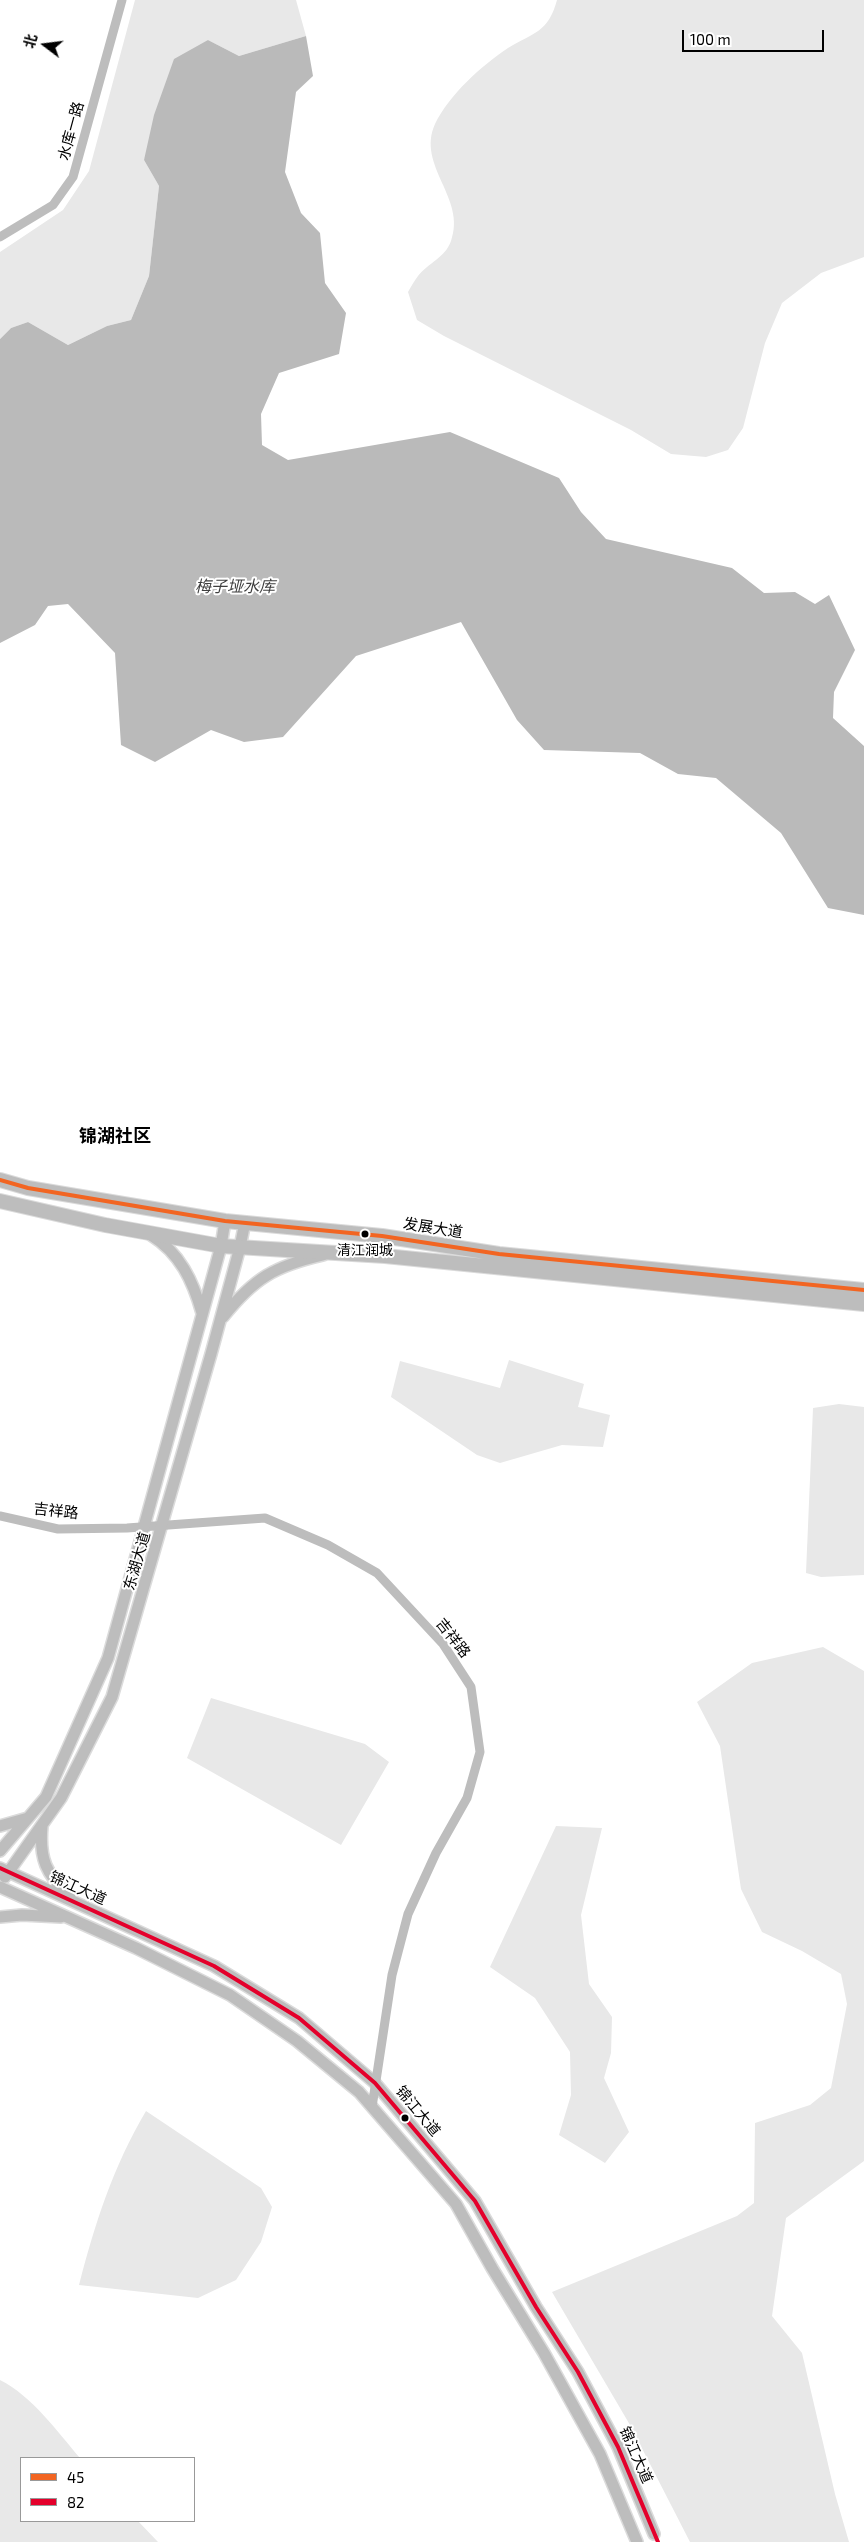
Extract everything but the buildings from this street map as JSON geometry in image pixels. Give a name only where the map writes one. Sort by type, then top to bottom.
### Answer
[{"type":"highway","name":"发展大道","points":[[0,1180],[28,1188],[225,1221],[382,1236],[499,1254],[864,1290]]},
{"type":"highway","points":[[0,1201],[23,1208],[221,1246],[334,1253],[864,1304]]},
{"type":"main road","name":"东湖大道","points":[[0,1851],[46,1797],[108,1658],[221,1246],[225,1221]]},
{"type":"main road","name":"东湖大道","points":[[0,1882],[4,1871],[42,1825],[61,1798],[112,1697],[220,1320],[245,1222]]},
{"type":"main road","points":[[147,1232],[165,1244],[186,1270],[202,1314]]},
{"type":"main road","points":[[220,1320],[241,1294],[264,1275],[294,1262],[334,1253]]},
{"type":"main road","points":[[0,1826],[28,1818]]},
{"type":"main road","points":[[42,1825],[40,1849],[51,1879],[76,1904]]},
{"type":"main road","name":"锦江大道","points":[[4,1871],[214,1966],[299,2018],[375,2083],[475,2201],[536,2307],[578,2372],[618,2447],[654,2534]]},
{"type":"main road","name":"锦江大道","points":[[0,1888],[230,1995],[297,2041],[359,2092],[456,2204],[492,2268],[544,2353],[600,2454],[637,2542]]},
{"type":"main road","points":[[0,1917],[22,1915],[68,1918]]},
{"type":"street","name":"水库一路","points":[[0,237],[53,204],[73,177],[122,0]]},
{"type":"street","name":"吉祥路","points":[[0,1516],[58,1528],[144,1527],[265,1518],[328,1545],[377,1573],[443,1644],[471,1687],[480,1752],[467,1798],[436,1853],[408,1914],[392,1975],[372,2107]]},
{"type":"shaded area","points":[[135,0],[296,0],[306,36],[239,56],[208,40],[144,160],[159,186],[149,276],[131,320],[107,326],[68,345],[28,322],[11,328],[0,339],[0,252],[63,210],[89,171]]},
{"type":"shaded area","points":[[557,0],[864,0],[864,257],[821,273],[782,303],[765,343],[743,428],[728,450],[706,457],[671,454],[631,430],[444,336],[417,320],[408,292],[422,271],[445,252],[451,241],[454,225],[453,210],[432,154],[431,139],[435,124],[457,92],[477,72],[508,48],[533,34],[544,25],[549,19]]},
{"type":"shaded area","points":[[509,1360],[584,1384],[578,1407],[610,1415],[603,1447],[562,1445],[500,1463],[477,1455],[391,1397],[400,1361],[500,1388]]},
{"type":"shaded area","points":[[839,1404],[864,1407],[864,1575],[821,1577],[806,1573],[813,1408]]},
{"type":"shaded area","points":[[823,1647],[864,1671],[864,2161],[786,2218],[772,2316],[802,2353],[835,2494],[849,2542],[690,2542],[630,2425],[552,2292],[737,2216],[754,2203],[755,2123],[810,2105],[831,2088],[847,2004],[841,1974],[802,1951],[762,1932],[741,1889],[720,1746],[697,1702],[752,1663]]},
{"type":"shaded area","points":[[211,1698],[365,1744],[389,1762],[341,1845],[187,1758]]},
{"type":"shaded area","points":[[556,1826],[602,1828],[581,1915],[589,1984],[612,2017],[611,2053],[604,2078],[629,2132],[605,2163],[559,2135],[571,2095],[570,2052],[535,1998],[490,1967]]},
{"type":"shaded area","points":[[146,2111],[261,2188],[272,2207],[261,2242],[236,2280],[198,2298],[79,2285],[106,2196],[124,2153]]},
{"type":"shaded area","points":[[0,2380],[23,2395],[53,2425],[79,2457],[20,2457],[20,2522],[139,2522],[158,2542],[0,2542]]},
{"type":"water","name":"梅子垭水库","points":[[306,36],[313,76],[296,92],[285,172],[301,213],[320,233],[325,283],[346,313],[339,354],[279,373],[261,414],[262,445],[288,460],[450,432],[559,478],[581,512],[606,539],[732,568],[764,593],[795,592],[815,604],[829,595],[855,650],[834,692],[833,718],[864,746],[864,915],[828,908],[781,833],[716,778],[678,774],[640,753],[544,750],[517,720],[461,622],[356,656],[283,737],[244,742],[211,730],[155,762],[121,745],[115,653],[68,604],[48,606],[35,625],[0,643],[0,339],[11,328],[28,322],[68,345],[107,326],[131,320],[149,276],[159,186],[144,160],[154,115],[174,59],[208,40],[239,56]]},
{"type":"transit line","name":"45","points":[[0,1180],[28,1188],[225,1221],[382,1236],[499,1254],[864,1290]]},
{"type":"transit line","name":"82","points":[[0,1868],[214,1966],[299,2018],[375,2083],[475,2201],[536,2307],[578,2372],[618,2447],[658,2542]]},
{"type":"place","name":"清江润城","points":[[365,1234]]},
{"type":"district","name":"锦湖社区","points":[[115,1136]]}]
